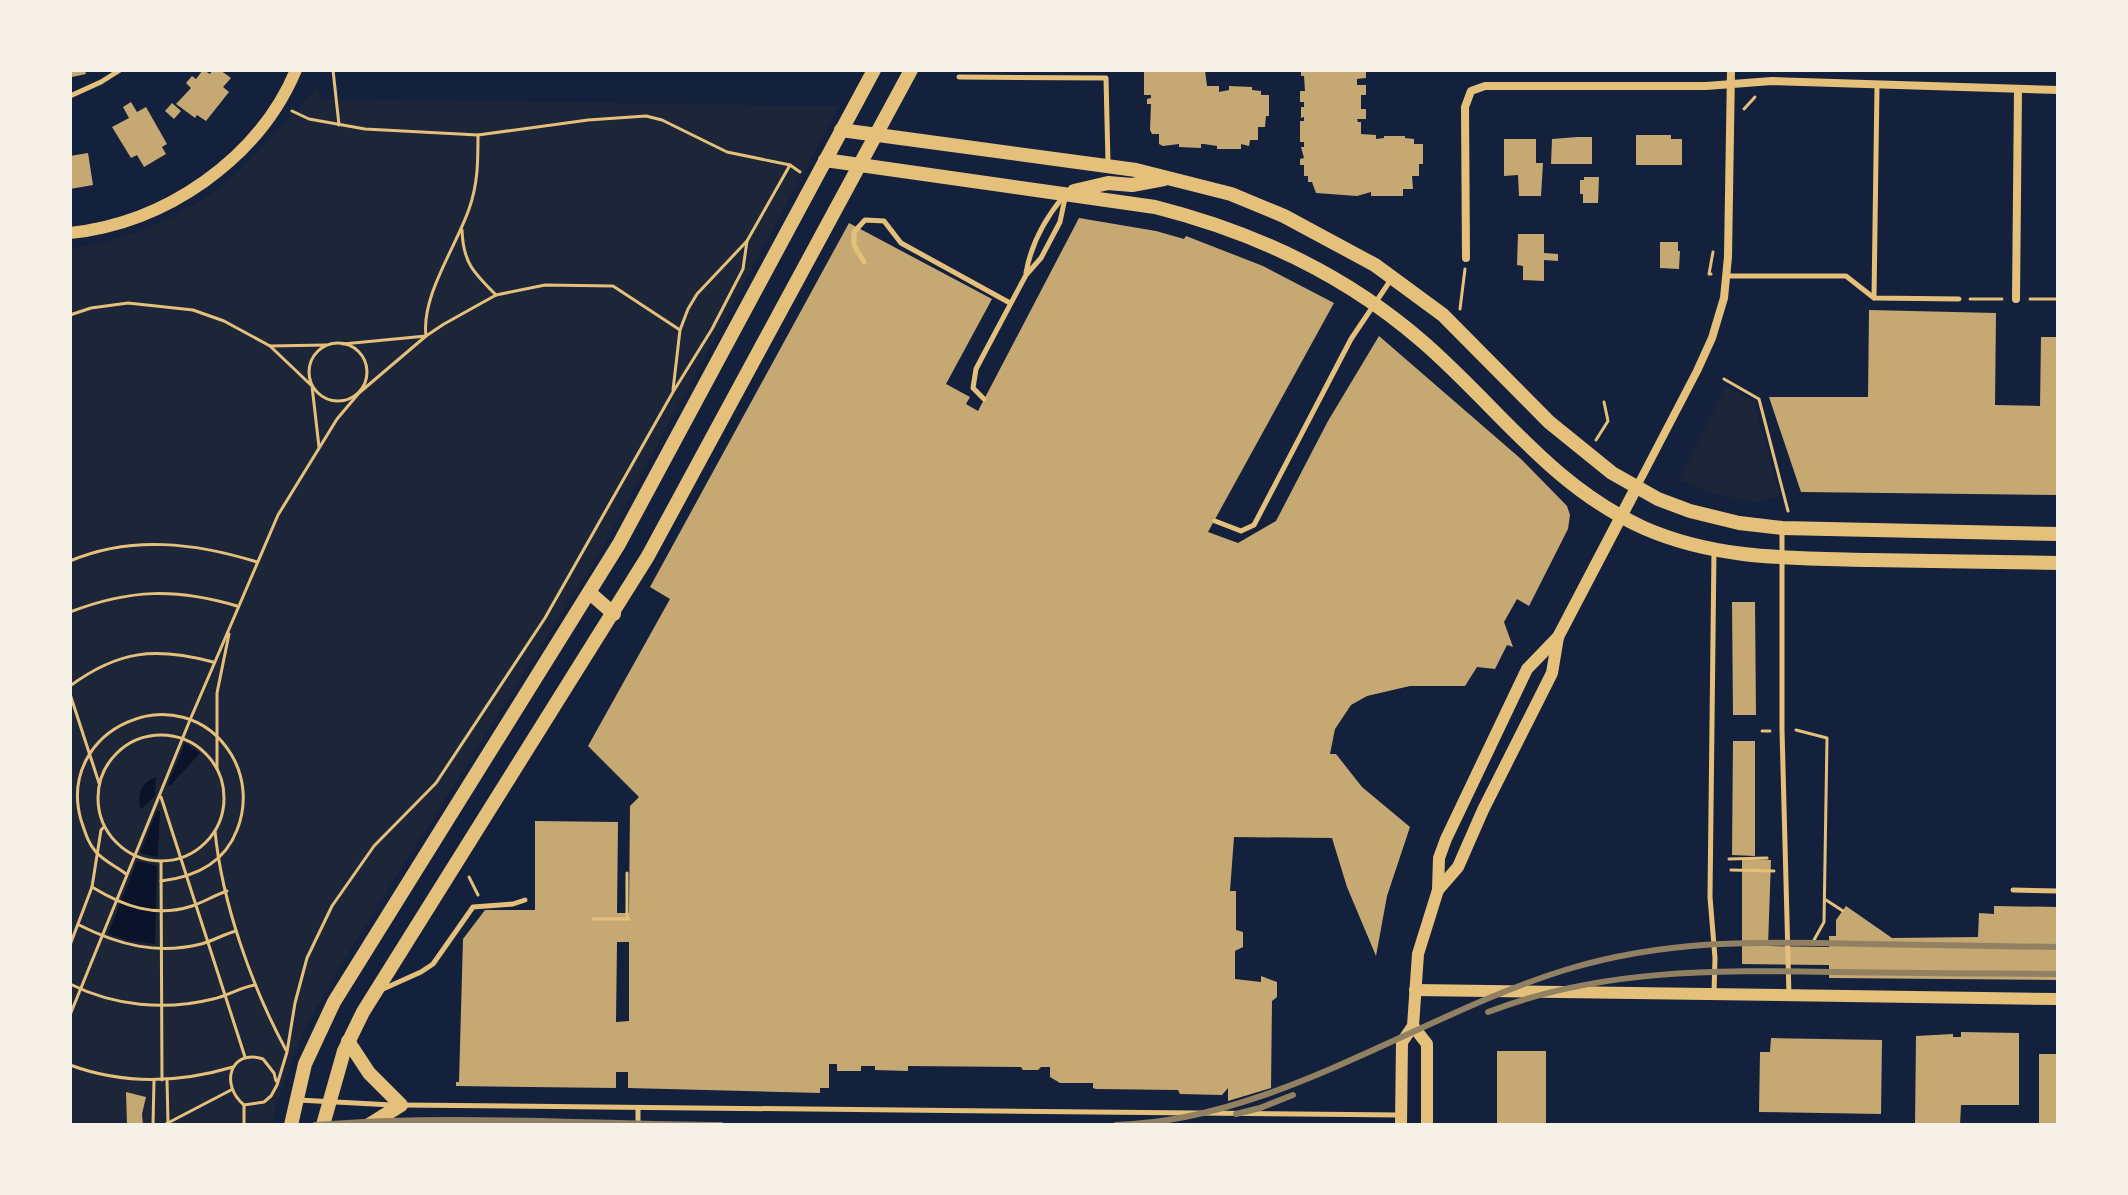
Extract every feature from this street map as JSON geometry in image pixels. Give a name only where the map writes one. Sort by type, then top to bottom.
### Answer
[{"type":"main road","points":[[291,1125],[305,1064],[334,1002],[619,544],[874,70]]},
{"type":"main road","points":[[323,1125],[348,1041],[375,993],[614,614],[911,70]]},
{"type":"main road","points":[[841,130],[1172,177],[1231,194],[1284,216],[1346,247],[1393,277],[1465,335],[1567,439],[1636,488],[1690,511],[1739,523],[1782,528],[2058,534]]},
{"type":"main road","points":[[825,160],[1155,207],[1219,224],[1301,260],[1374,304],[1431,349],[1547,465],[1642,527],[1681,542],[1714,550],[1782,559],[2058,563]]},
{"type":"main road","points":[[1066,193],[1108,183],[1132,185],[1172,177]]},
{"type":"main road","points":[[590,593],[614,614]]},
{"type":"main road","points":[[348,1041],[369,1073],[401,1105],[369,1125]]},
{"type":"street","points":[[70,233],[121,223],[156,210],[218,172],[244,147],[278,101],[296,70]]},
{"type":"street","points":[[1401,1120],[1402,1042],[1413,1026],[1419,946],[1438,890],[1439,858],[1461,805],[1527,669],[1558,637],[1712,338],[1727,276],[1731,70]]},
{"type":"street","points":[[1466,258],[1465,107],[1471,91],[1485,86],[1772,81],[2058,90]]},
{"type":"street","points":[[2016,299],[2018,90]]},
{"type":"street","points":[[1438,890],[1458,867],[1552,673],[1558,637]]},
{"type":"street","points":[[1415,990],[2058,999]]},
{"type":"street","points":[[1413,1026],[1427,1044],[1427,1125]]},
{"type":"lane","points":[[70,96],[120,70]]},
{"type":"lane","points":[[959,77],[1106,78],[1108,166]]},
{"type":"lane","points":[[1874,298],[1877,86]]},
{"type":"lane","points":[[1026,275],[1029,252],[1048,216],[1066,193]]},
{"type":"lane","points":[[984,399],[973,388],[976,369],[1026,275],[1041,258],[1056,230],[1066,193]]},
{"type":"lane","points":[[864,262],[854,245],[854,232],[865,220],[884,221],[901,243],[1010,303]]},
{"type":"lane","points":[[1727,276],[1846,276],[1874,298],[1959,299]]},
{"type":"lane","points":[[1215,521],[1241,531],[1254,525],[1351,339],[1393,277]]},
{"type":"lane","points":[[1782,528],[1782,730],[1789,995]]},
{"type":"lane","points":[[1714,550],[1710,897],[1715,958],[1714,994]]},
{"type":"lane","points":[[2013,890],[2058,891]]},
{"type":"lane","points":[[375,993],[433,964],[473,907],[525,900]]},
{"type":"lane","points":[[295,1100],[401,1105],[1401,1120]]},
{"type":"lane","points":[[638,1108],[638,1125]]},
{"type":"path","points":[[333,70],[339,125]]},
{"type":"path","points":[[297,115],[339,125],[390,131],[478,135],[588,120],[646,116],[662,120],[727,152],[790,165],[747,241],[697,294],[680,330],[673,392]]},
{"type":"path","points":[[426,336],[424,323],[439,276],[462,226],[476,185],[478,135]]},
{"type":"path","points":[[462,226],[462,246],[468,264],[481,282],[496,295]]},
{"type":"path","points":[[244,1105],[264,1102],[277,1085],[307,958],[332,906],[374,846],[436,783],[545,618],[712,329],[743,269],[747,241]]},
{"type":"path","points":[[1460,309],[1466,258]]},
{"type":"path","points":[[70,1015],[190,720],[278,515],[337,419],[359,393],[426,336],[496,295],[545,285],[613,286],[680,330]]},
{"type":"path","points":[[70,315],[109,305],[161,305],[193,310],[224,321],[270,346],[325,398],[332,401],[341,401],[359,393],[366,379],[366,362],[356,348],[343,344]]},
{"type":"path","points":[[270,346],[343,344],[426,336]]},
{"type":"path","points":[[319,447],[309,373],[312,360],[327,345]]},
{"type":"path","points":[[1724,379],[1759,399],[1789,513]]},
{"type":"path","points":[[1594,443],[1608,421],[1604,402]]},
{"type":"path","points":[[70,561],[132,545],[164,543],[189,545],[257,562]]},
{"type":"path","points":[[70,612],[122,595],[163,592],[191,594],[238,607]]},
{"type":"path","points":[[217,770],[217,693],[231,627]]},
{"type":"path","points":[[70,686],[110,661],[137,654],[163,652],[215,662]]},
{"type":"path","points":[[70,694],[99,783]]},
{"type":"path","points":[[127,875],[97,853],[87,838],[78,809],[78,780],[90,752],[112,731],[137,717],[164,714],[190,720],[216,735],[235,761],[243,795],[238,829],[220,858],[208,868],[161,881]]},
{"type":"path","points":[[1796,730],[1827,738],[1824,922],[1814,940]]},
{"type":"path","points":[[1762,731],[1770,731]]},
{"type":"path","points":[[153,735],[184,738],[204,751],[217,770],[225,791],[223,812],[215,831],[201,847],[180,859],[161,862],[135,856],[118,844],[104,826],[97,805],[99,783],[107,764],[131,743],[153,735]]},
{"type":"path","points":[[161,797],[245,1057]]},
{"type":"path","points":[[70,945],[92,887],[104,826]]},
{"type":"path","points":[[215,831],[236,931],[255,985],[287,1052]]},
{"type":"path","points":[[1729,859],[1767,858]]},
{"type":"path","points":[[161,862],[166,1124],[231,1090]]},
{"type":"path","points":[[1731,870],[1774,871]]},
{"type":"path","points":[[593,919],[628,917],[627,873]]},
{"type":"path","points":[[469,877],[483,904]]},
{"type":"path","points":[[92,887],[117,902],[141,910],[196,905],[227,891]]},
{"type":"path","points":[[1825,899],[1843,911]]},
{"type":"path","points":[[79,925],[102,937],[134,946],[161,949],[208,942],[236,931]]},
{"type":"path","points":[[70,984],[120,1002],[179,1006],[255,985]]},
{"type":"path","points":[[70,1065],[109,1076],[164,1080],[207,1076],[233,1067],[245,1057],[263,1059],[274,1073],[277,1085]]},
{"type":"path","points":[[233,1067],[231,1090],[244,1105],[244,1125]]},
{"type":"path","points":[[153,1125],[154,1080]]},
{"type":"shaded area","points":[[319,87],[320,99],[839,106],[598,556],[345,958],[303,1032],[276,1104],[272,1125],[70,1125],[70,249],[140,231],[204,199],[242,168]]},
{"type":"shaded area","points":[[1726,386],[1754,401],[1780,496],[1754,502],[1713,493],[1679,480]]},
{"type":"shaded area","points":[[185,743],[200,753],[170,786],[168,784]]},
{"type":"shaded area","points":[[156,777],[155,796],[141,809],[141,790]]},
{"type":"shaded area","points":[[157,811],[160,811],[158,857],[140,853]]},
{"type":"shaded area","points":[[137,861],[157,866],[155,944],[108,934]]},
{"type":"building","points":[[71,70],[85,70],[86,74],[72,77]]},
{"type":"building","points":[[203,70],[210,74],[213,70],[220,70],[231,78],[223,87],[229,92],[206,121],[197,115],[195,118],[176,104],[191,88],[186,83],[192,76],[196,79]]},
{"type":"building","points":[[1144,70],[1205,70],[1207,86],[1219,86],[1219,92],[1229,90],[1229,86],[1252,87],[1252,90],[1261,91],[1261,95],[1269,95],[1269,116],[1266,116],[1265,127],[1258,127],[1258,140],[1250,140],[1249,146],[1241,144],[1241,149],[1217,149],[1217,146],[1204,144],[1201,148],[1159,144],[1159,134],[1152,134],[1150,130],[1151,104],[1147,104],[1147,99],[1151,95],[1144,95]]},
{"type":"building","points":[[1301,70],[1366,70],[1366,78],[1357,79],[1357,85],[1366,85],[1366,95],[1361,95],[1361,109],[1366,109],[1366,119],[1357,119],[1361,122],[1361,134],[1376,135],[1376,139],[1405,136],[1414,139],[1414,144],[1423,144],[1423,164],[1419,164],[1419,176],[1412,176],[1413,189],[1403,189],[1403,196],[1371,196],[1371,192],[1357,196],[1316,193],[1312,182],[1308,182],[1308,176],[1304,176],[1304,165],[1300,165],[1300,159],[1304,158],[1300,121],[1304,121],[1301,107],[1304,107],[1304,102],[1300,102],[1300,91],[1305,91]]},
{"type":"building","points":[[131,102],[137,112],[146,107],[167,144],[162,147],[166,154],[144,167],[137,155],[131,158],[112,127],[129,118],[123,107]]},
{"type":"building","points":[[172,103],[181,111],[174,119],[165,111]]},
{"type":"building","points":[[1636,135],[1671,135],[1671,139],[1682,139],[1682,165],[1636,165]]},
{"type":"building","points":[[1592,137],[1592,164],[1551,164],[1552,139]]},
{"type":"building","points":[[1504,139],[1536,139],[1536,163],[1543,163],[1541,196],[1519,196],[1518,175],[1504,176]]},
{"type":"building","points":[[88,153],[93,185],[70,189],[70,156]]},
{"type":"building","points":[[1599,177],[1598,203],[1583,203],[1580,180]]},
{"type":"building","points":[[1079,218],[1184,239],[1186,236],[1263,266],[1334,303],[1208,532],[1238,543],[1276,521],[1328,421],[1379,336],[1521,459],[1567,506],[1570,515],[1568,529],[1529,606],[1517,599],[1504,622],[1513,647],[1507,645],[1495,669],[1477,667],[1465,686],[1410,686],[1367,696],[1351,705],[1335,729],[1330,754],[1336,754],[1362,787],[1410,827],[1387,896],[1376,956],[1347,887],[1332,838],[1234,837],[1230,891],[1236,891],[1236,930],[1243,932],[1243,947],[1235,951],[1235,979],[1261,982],[1261,976],[1277,982],[1277,997],[1272,1001],[1271,1088],[1228,1101],[1228,1088],[1222,1095],[1180,1094],[1178,1090],[1096,1089],[1093,1083],[1060,1083],[1050,1077],[1050,1067],[1023,1070],[1021,1067],[908,1066],[908,1071],[875,1070],[875,1066],[861,1066],[861,1071],[837,1071],[837,1064],[829,1064],[829,1088],[820,1088],[820,1093],[628,1088],[628,1072],[616,1072],[616,1088],[456,1086],[459,1082],[463,939],[485,910],[535,910],[535,821],[618,822],[617,913],[629,913],[630,806],[639,797],[588,746],[670,599],[650,587],[849,223],[992,299],[946,384],[970,397],[966,404],[978,411]],"holes":[[[617,942],[629,942],[629,1021],[616,1022]]]},
{"type":"building","points":[[1518,234],[1544,234],[1544,253],[1558,254],[1558,261],[1544,260],[1544,281],[1523,280],[1523,266],[1517,265]]},
{"type":"building","points":[[1660,242],[1678,242],[1679,269],[1660,268]]},
{"type":"building","points":[[1869,310],[1996,313],[1995,405],[2040,406],[2041,337],[2058,337],[2058,495],[1801,492],[1769,397],[1868,397]]},
{"type":"building","points":[[1732,602],[1755,602],[1756,715],[1733,715]]},
{"type":"building","points":[[1733,741],[1755,741],[1755,856],[1732,855]]},
{"type":"building","points":[[1742,859],[1771,860],[1768,946],[1829,947],[1829,936],[1836,936],[1836,920],[1846,906],[1892,938],[1978,937],[1979,913],[1994,914],[1994,906],[2058,907],[2058,980],[1829,978],[1829,965],[1742,964]]},
{"type":"building","points":[[1961,1032],[2019,1033],[2019,1105],[1961,1105],[1960,1125],[1915,1125],[1916,1036],[1953,1034],[1953,1037],[1961,1037]]},
{"type":"building","points":[[1771,1038],[1882,1040],[1881,1114],[1759,1112],[1760,1052],[1770,1052]]},
{"type":"building","points":[[1497,1051],[1546,1051],[1546,1125],[1497,1125]]},
{"type":"building","points":[[2039,1054],[2058,1054],[2058,1125],[2039,1125]]},
{"type":"building","points":[[126,1092],[146,1097],[143,1125],[127,1125]]},
{"type":"railway","points":[[1116,1125],[1174,1119],[1232,1105],[1345,1063],[1510,989],[1565,970],[1640,952],[1714,944],[1788,942],[2058,947]]},
{"type":"railway","points":[[1488,1012],[1572,987],[1701,972],[2058,974]]},
{"type":"railway","points":[[1236,1114],[1293,1095]]},
{"type":"railway","points":[[315,1125],[416,1120],[721,1125]]}]
